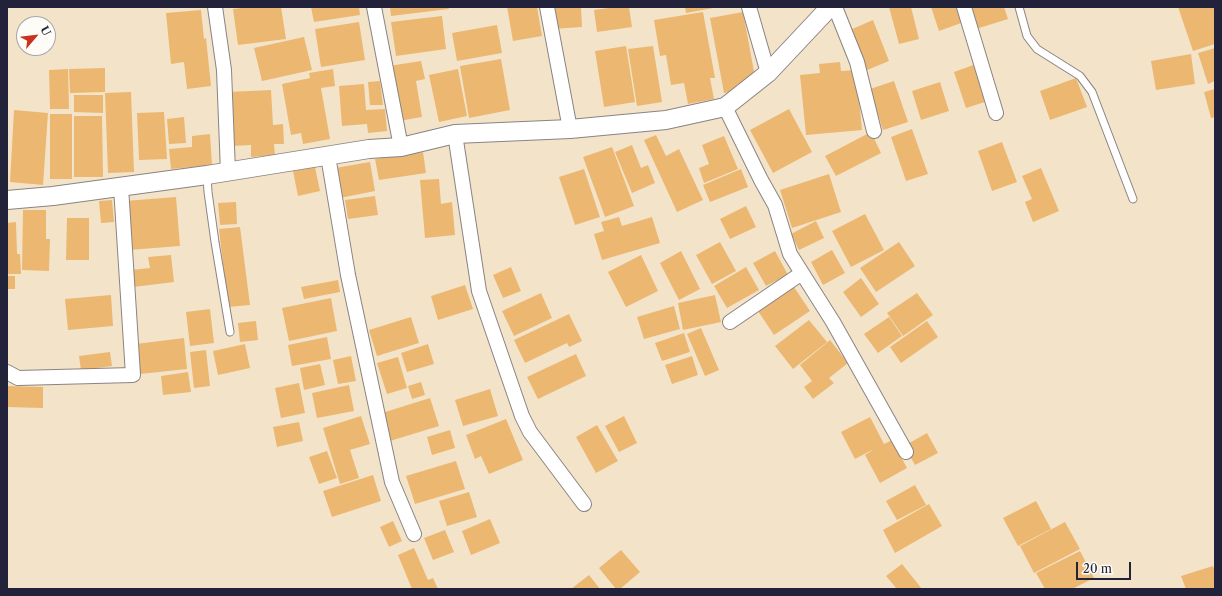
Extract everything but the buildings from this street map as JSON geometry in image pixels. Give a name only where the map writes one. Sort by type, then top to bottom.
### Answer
[{"type":"street","points":[[215,7],[224,70],[228,172]]},
{"type":"street","points":[[374,7],[401,147]]},
{"type":"street","points":[[547,7],[570,129]]},
{"type":"street","points":[[749,7],[768,73]]},
{"type":"street","points":[[7,200],[53,196],[121,187],[228,172],[369,149],[401,147],[455,134],[570,129],[666,120],[725,107],[768,73],[830,7]]},
{"type":"street","points":[[834,7],[857,62],[874,131]]},
{"type":"street","points":[[964,7],[996,113]]},
{"type":"street","points":[[725,107],[775,205],[790,254],[833,322],[906,452]]},
{"type":"street","points":[[455,134],[479,291],[522,416],[530,432],[584,504]]},
{"type":"street","points":[[328,156],[348,275],[392,482],[414,534]]},
{"type":"street","points":[[7,372],[18,378],[133,375],[121,187]]},
{"type":"street","points":[[730,322],[802,273]]},
{"type":"lane","points":[[1019,7],[1027,36],[1037,49],[1080,76],[1092,92],[1133,199]]},
{"type":"lane","points":[[207,175],[215,242],[230,332]]}]
